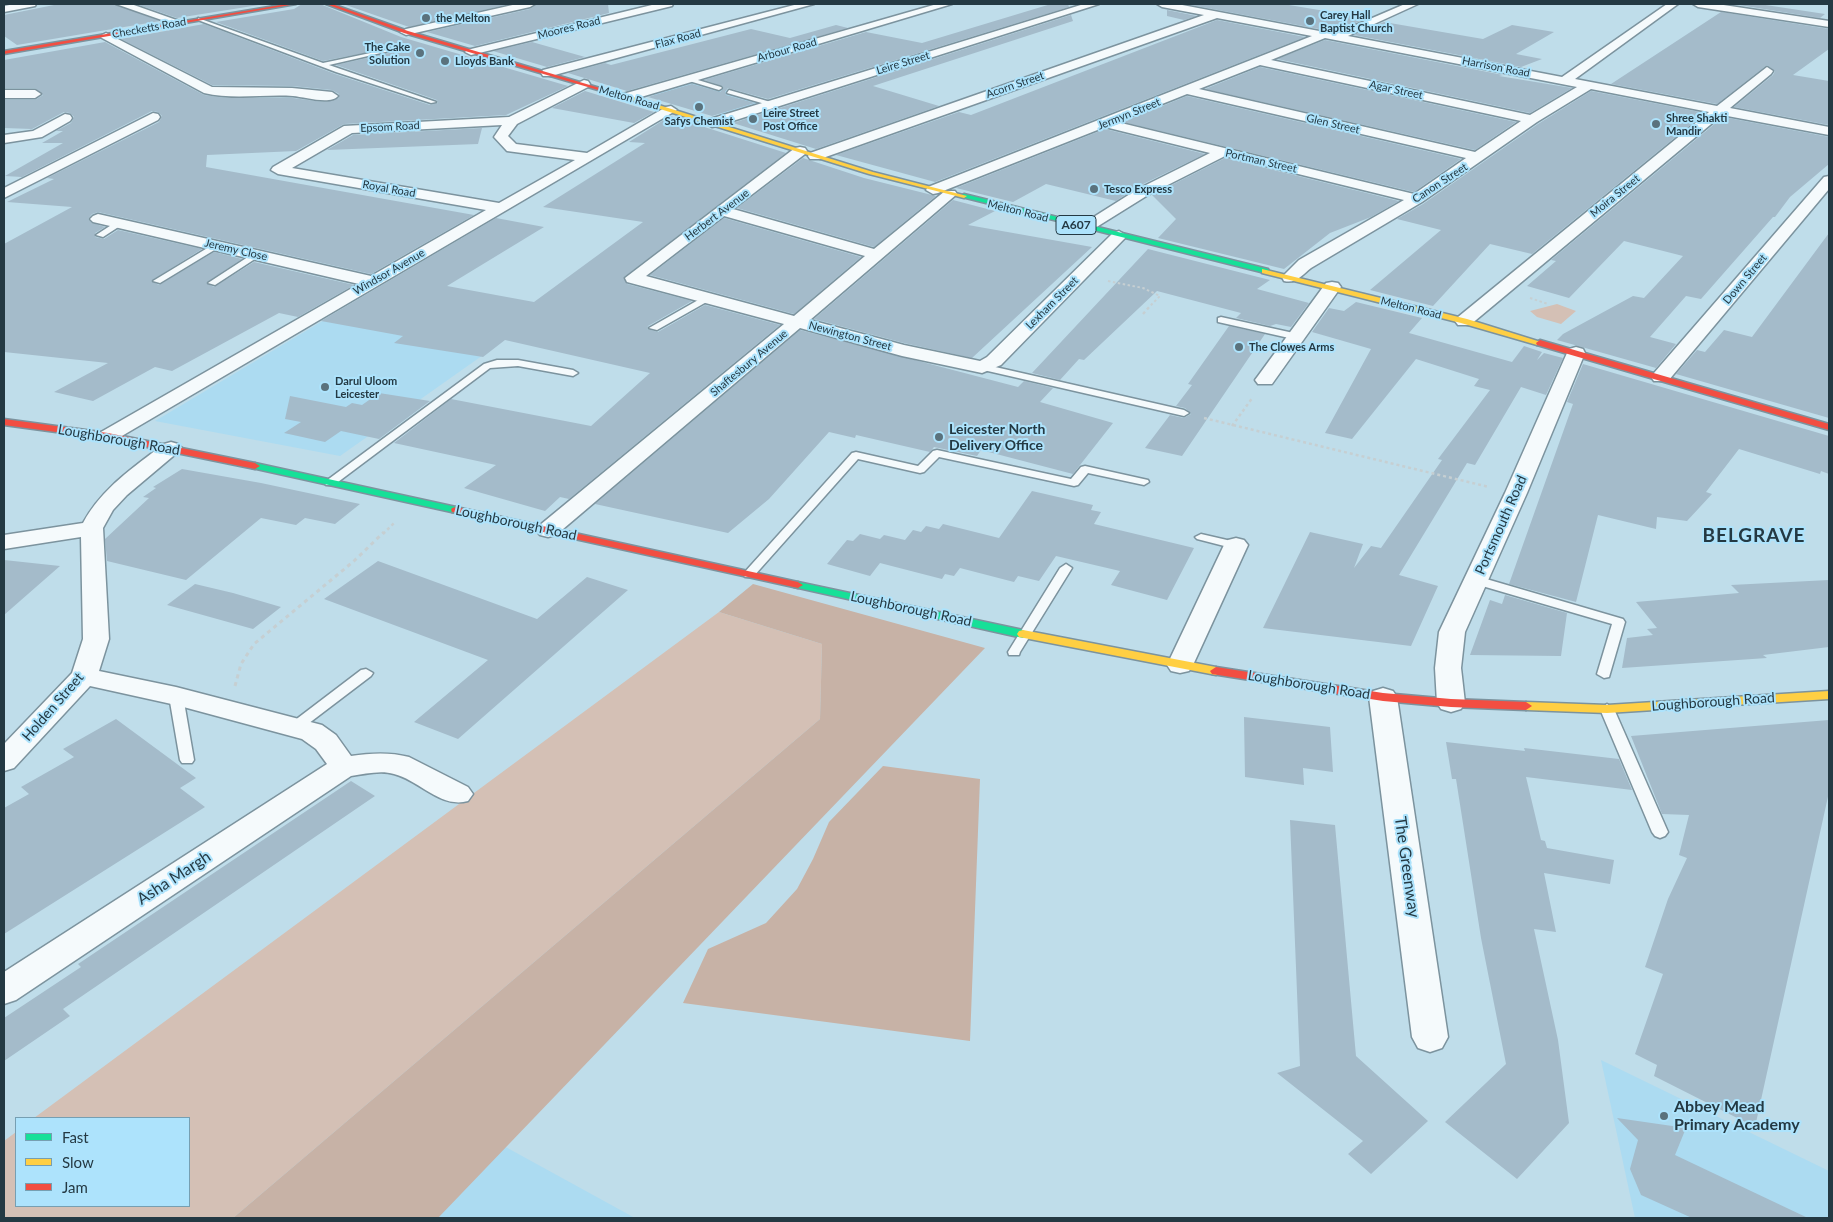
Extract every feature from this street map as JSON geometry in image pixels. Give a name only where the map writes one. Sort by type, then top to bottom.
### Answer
[{"type":"main road","name":"Checketts Road","points":[[4,53],[294,4]]},
{"type":"main road","name":"Melton Road","points":[[328,4],[406,32],[471,52],[547,73],[942,192],[1464,321],[1829,427]]},
{"type":"main road","name":"Loughborough Road","points":[[4,422],[108,436],[171,448],[1025,634],[1180,665],[1383,697],[1451,703],[1607,709],[1829,695]]},
{"type":"street","points":[[4,9],[31,4]]},
{"type":"street","points":[[121,4],[180,23]]},
{"type":"street","points":[[406,32],[530,4]]},
{"type":"street","name":"Moores Road","points":[[471,52],[668,4]]},
{"type":"street","name":"Flax Road","points":[[547,73],[809,4]]},
{"type":"street","name":"Arbour Road","points":[[627,97],[947,4]]},
{"type":"street","name":"Leire Street","points":[[712,123],[1094,4]]},
{"type":"street","name":"Harrison Road","points":[[1165,4],[1829,131]]},
{"type":"street","name":"Jermyn Street","points":[[942,192],[1260,60],[1330,36],[1413,4]]},
{"type":"street","points":[[1565,80],[1673,4]]},
{"type":"street","points":[[1698,4],[1829,24]]},
{"type":"street","name":"Acorn Street","points":[[808,153],[1215,15]]},
{"type":"street","points":[[106,36],[208,90],[292,92],[332,96]]},
{"type":"street","name":"Agar Street","points":[[1260,60],[1532,119]]},
{"type":"street","name":"Moira Street","points":[[1464,321],[1767,70]]},
{"type":"street","points":[[584,84],[512,121],[501,137],[512,148],[586,157]]},
{"type":"street","points":[[231,92],[267,85]]},
{"type":"street","name":"Canon Street","points":[[1290,278],[1305,264],[1417,199],[1532,119],[1589,85]]},
{"type":"street","name":"Glen Street","points":[[1187,90],[1478,158]]},
{"type":"street","points":[[4,94],[35,94]]},
{"type":"street","name":"Windsor Avenue","points":[[108,436],[586,157],[671,110]]},
{"type":"street","points":[[4,194],[153,117]]},
{"type":"street","points":[[4,139],[37,134],[65,118]]},
{"type":"street","name":"Epsom Road","points":[[278,170],[349,128],[512,121]]},
{"type":"street","name":"Portman Street","points":[[1106,123],[1417,199]]},
{"type":"street","points":[[1087,228],[1143,192],[1222,152]]},
{"type":"street","name":"Herbert Avenue","points":[[632,278],[722,211],[808,153]]},
{"type":"street","name":"Royal Road","points":[[278,170],[499,208]]},
{"type":"street","name":"Down Street","points":[[1661,378],[1829,180]]},
{"type":"street","name":"Shaftesbury Avenue","points":[[548,530],[878,255],[942,192]]},
{"type":"street","points":[[722,211],[878,255]]},
{"type":"street","name":"Jeremy Close","points":[[99,227],[119,224],[373,282]]},
{"type":"street","name":"Lexham Street","points":[[982,366],[994,361],[1119,236]]},
{"type":"street","name":"Newington Street","points":[[632,278],[902,350],[982,366]]},
{"type":"street","points":[[1265,380],[1298,337],[1332,287]]},
{"type":"street","name":"Portsmouth Road","points":[[1451,703],[1448,668],[1452,632],[1516,493],[1576,353]]},
{"type":"street","points":[[4,542],[27,540],[92,528],[103,507],[119,490],[171,448]]},
{"type":"street","name":"Holden Street","points":[[4,761],[42,724],[84,676],[96,639],[92,528]]},
{"type":"street","points":[[1180,665],[1236,545]]},
{"type":"street","points":[[84,676],[176,696],[312,732],[326,742],[344,767]]},
{"type":"street","name":"The Greenway","points":[[1383,697],[1430,1037]]},
{"type":"street","name":"Asha Margh","points":[[4,990],[344,767],[373,763],[399,764],[458,794]]},
{"type":"lane","points":[[200,19],[323,65],[433,102]]},
{"type":"lane","points":[[323,65],[392,49]]},
{"type":"lane","points":[[688,79],[719,88]]},
{"type":"lane","points":[[729,92],[772,104]]},
{"type":"lane","points":[[157,281],[217,246]]},
{"type":"lane","points":[[212,283],[257,255]]},
{"type":"lane","points":[[654,328],[707,298]]},
{"type":"lane","points":[[1221,320],[1298,337]]},
{"type":"lane","points":[[330,483],[487,366],[500,362],[514,363],[573,373]]},
{"type":"lane","points":[[982,366],[1184,413]]},
{"type":"lane","points":[[748,574],[856,455],[920,470],[937,453],[1074,483],[1085,469],[1144,482]]},
{"type":"lane","points":[[1201,538],[1236,545]]},
{"type":"lane","points":[[1014,652],[1066,568]]},
{"type":"lane","points":[[1476,580],[1619,622],[1604,674]]},
{"type":"lane","points":[[295,727],[366,673]]},
{"type":"lane","points":[[176,696],[187,760]]},
{"type":"lane","points":[[1607,709],[1660,832]]},
{"type":"path","points":[[1081,275],[1143,288],[1160,296],[1143,314]]},
{"type":"path","points":[[1232,426],[1265,380]]},
{"type":"path","points":[[1184,413],[1516,493]]},
{"type":"path","points":[[216,706],[234,688],[244,654],[354,562],[418,502]]},
{"type":"shaded area","points":[[693,81],[762,102],[721,114],[650,94]]},
{"type":"shaded area","points":[[1557,304],[1576,311],[1561,324],[1537,317],[1530,311]]},
{"type":"shaded area","name":"Darul Uloom Leicester","points":[[326,319],[486,353],[340,456],[155,421]]},
{"type":"shaded area","points":[[753,584],[985,648],[438,1218],[233,1218],[820,719],[822,644],[719,612]]},
{"type":"shaded area","points":[[719,612],[822,644],[820,719],[233,1218],[4,1218],[4,1141],[15,1133],[15,1207],[190,1207],[190,1117],[35,1117]]},
{"type":"shaded area","points":[[883,766],[980,779],[970,1041],[683,1003],[708,949],[766,923],[797,889],[813,859],[829,822]]},
{"type":"shaded area","name":"Abbey Mead Primary Academy","points":[[1601,1060],[1829,1171],[1829,1218],[1635,1218]]},
{"type":"shaded area","points":[[502,1145],[635,1218],[436,1218]]},
{"type":"building","points":[[59,4],[114,4],[160,21],[17,45],[4,36],[4,15]]},
{"type":"building","points":[[136,4],[265,4],[177,18]]},
{"type":"building","points":[[302,4],[320,4],[401,37],[568,86],[506,115],[344,124],[296,151],[207,155],[206,167],[474,215],[371,274],[98,212],[92,214],[88,219],[92,223],[105,227],[95,233],[95,237],[104,239],[118,230],[202,249],[151,281],[159,285],[214,252],[242,259],[206,283],[214,287],[254,262],[354,285],[298,317],[279,313],[172,371],[155,367],[93,401],[54,392],[108,363],[4,352],[4,244],[72,207],[7,202],[54,179],[47,178],[159,122],[162,116],[158,112],[152,111],[22,177],[5,176],[63,143],[42,143],[63,131],[56,131],[71,123],[74,117],[70,113],[64,112],[32,129],[4,128],[4,100],[35,100],[43,95],[35,88],[4,88],[4,60],[105,42],[204,95],[226,98],[293,98],[323,102],[339,98],[339,94],[332,90],[292,86],[212,85],[121,39],[204,24],[335,74],[430,105],[438,103],[437,100],[336,65],[394,52],[395,47],[323,61],[216,22],[294,9]]},
{"type":"building","points":[[343,4],[402,5],[510,4],[409,27]]},
{"type":"building","points":[[537,4],[608,4],[609,13],[475,46],[427,32],[530,9]]},
{"type":"building","points":[[1051,4],[1068,4],[1069,7],[768,99],[728,88],[725,92],[726,95],[755,103],[712,116],[648,97],[692,84],[720,92],[724,88],[722,86],[704,80],[866,32],[922,43]]},
{"type":"building","points":[[1186,4],[1283,4],[1367,18],[1335,32]]},
{"type":"building","points":[[1733,4],[1759,4],[1825,14],[1820,18]]},
{"type":"building","points":[[1167,10],[1197,16],[1184,20],[1167,16]]},
{"type":"building","points":[[1721,12],[1829,29],[1829,49],[1793,75],[1829,81],[1829,125],[1734,107],[1773,75],[1775,71],[1767,65],[1717,104],[1611,84]]},
{"type":"building","points":[[1071,15],[1073,21],[873,86],[939,106],[816,149],[733,123]]},
{"type":"building","points":[[1217,20],[1305,37],[935,182],[836,155],[959,112],[971,115]]},
{"type":"building","points":[[1384,22],[1483,39],[1512,25],[1554,32],[1516,54],[1542,59],[1521,67],[1354,35]]},
{"type":"building","points":[[836,25],[848,28],[627,91],[568,73],[605,63],[611,65],[751,29],[790,38]]},
{"type":"building","points":[[1325,40],[1503,75],[1499,76],[1572,88],[1530,113],[1277,59]]},
{"type":"building","points":[[532,42],[585,57],[547,67],[493,51]]},
{"type":"building","points":[[1260,67],[1516,122],[1475,150],[1205,89]]},
{"type":"building","points":[[585,91],[654,112],[634,123],[552,108]]},
{"type":"building","points":[[1591,91],[1705,113],[1532,254],[1490,244],[1433,306],[1370,290],[1441,230],[1397,219],[1423,204],[1538,124]]},
{"type":"building","points":[[1187,96],[1461,159],[1414,192],[1123,122]]},
{"type":"building","points":[[670,116],[786,153],[624,277],[627,284],[692,301],[648,326],[647,329],[658,332],[705,305],[780,325],[569,499],[560,497],[545,511],[464,488],[496,465],[394,443],[451,399],[591,426],[650,373],[505,340],[483,357],[394,343],[403,336],[321,321],[496,218],[544,227],[447,286],[534,302],[643,222],[543,207],[645,143],[629,142]]},
{"type":"building","points":[[1723,117],[1829,137],[1829,164],[1790,197],[1775,217],[1701,299],[1686,296],[1650,337],[1676,344],[1656,368],[1557,340],[1563,334],[1633,296],[1644,298],[1683,256],[1624,241],[1569,298],[1527,286],[1556,261],[1551,260]]},
{"type":"building","points":[[482,128],[478,144],[327,150],[353,135]]},
{"type":"building","points":[[1105,129],[1205,154],[1137,187],[1116,201],[1046,184],[1013,202],[956,188]]},
{"type":"building","points":[[803,158],[864,178],[936,196],[874,247],[737,208]]},
{"type":"building","points":[[1225,158],[1399,201],[1371,217],[1330,233],[1284,269],[1158,238],[1176,219],[1152,195]]},
{"type":"building","points":[[953,200],[995,211],[968,225],[1092,247],[972,358],[904,343],[814,319]]},
{"type":"building","points":[[724,218],[861,257],[794,314],[650,275]]},
{"type":"building","points":[[1829,233],[1829,418],[1676,374],[1697,350],[1705,352],[1724,330],[1752,337]]},
{"type":"building","points":[[1148,249],[1270,280],[1257,289],[1309,303],[1291,327],[1276,324],[1270,326],[1236,318],[1241,313],[1157,291],[1084,360],[1079,359],[1060,380],[1032,373]]},
{"type":"building","points":[[1356,302],[1422,318],[1409,333],[1512,362],[1524,346],[1542,352],[1537,360],[1544,353],[1563,358],[1546,395],[1521,387],[1475,465],[1467,463],[1399,575],[1438,586],[1411,646],[1263,628],[1310,532],[1363,544],[1354,568],[1371,546],[1381,548],[1442,460],[1438,459],[1490,390],[1474,386],[1479,379],[1416,359],[1352,439],[1325,433],[1371,349],[1312,332],[1329,308],[1344,311]]},
{"type":"building","points":[[1229,326],[1265,334],[1182,456],[1145,448],[1170,415],[1184,418],[1191,414],[1185,408],[1176,406],[1192,385],[1188,384]]},
{"type":"building","points":[[800,330],[1018,387],[1024,381],[1053,388],[1040,402],[1113,423],[1073,474],[981,450],[977,456],[934,447],[930,452],[856,435],[855,438],[829,432],[769,499],[728,533],[595,504]]},
{"type":"building","points":[[1583,364],[1829,436],[1829,474],[1821,471],[1820,474],[1739,449],[1706,492],[1712,494],[1687,521],[1657,517],[1656,529],[1598,515],[1576,602],[1509,584],[1573,404],[1567,402]]},
{"type":"building","points":[[379,393],[430,401],[379,439],[341,431],[325,442],[284,433],[301,422],[285,419],[290,396],[346,407],[352,403],[362,405]]},
{"type":"building","points":[[182,469],[261,483],[360,504],[335,524],[305,518],[296,525],[261,518],[186,580],[107,561],[105,539],[149,498],[143,497],[156,488],[153,487]]},
{"type":"building","points":[[1032,491],[1093,505],[1091,510],[1101,512],[1094,524],[1194,548],[1167,600],[1111,585],[1120,571],[1056,556],[1039,581],[1018,576],[1014,582],[960,568],[954,576],[945,574],[942,579],[880,563],[870,576],[827,564],[847,540],[853,541],[860,534],[880,539],[884,535],[905,540],[913,530],[921,532],[926,526],[939,529],[943,524],[999,538]]},
{"type":"building","points":[[4,560],[60,566],[4,615]]},
{"type":"building","points":[[378,561],[537,619],[587,577],[628,590],[458,739],[414,722],[488,660],[324,599]]},
{"type":"building","points":[[1829,580],[1829,647],[1763,655],[1767,658],[1622,668],[1627,638],[1653,635],[1647,629],[1657,628],[1636,602],[1739,593],[1731,585]]},
{"type":"building","points":[[195,584],[281,607],[253,629],[167,605]]},
{"type":"building","points":[[1505,595],[1567,613],[1561,656],[1470,655],[1490,600],[1502,604]]},
{"type":"building","points":[[1244,717],[1330,727],[1333,772],[1303,768],[1304,785],[1245,777]]},
{"type":"building","points":[[116,719],[196,778],[180,788],[205,807],[4,934],[4,808],[29,794],[21,787],[74,757],[63,749]]},
{"type":"building","points":[[1829,720],[1829,792],[1755,1127],[1654,1076],[1657,1065],[1635,1054],[1663,974],[1645,967],[1668,899],[1687,858],[1679,855],[1689,815],[1662,814],[1631,736]]},
{"type":"building","points":[[1446,742],[1525,751],[1524,748],[1619,759],[1632,790],[1526,777],[1541,840],[1545,841],[1547,848],[1614,860],[1610,884],[1544,873],[1556,932],[1534,929],[1558,1040],[1569,1123],[1517,1179],[1445,1122],[1506,1064],[1481,938],[1456,779],[1452,779]]},
{"type":"building","points":[[351,781],[375,796],[63,1009],[70,1016],[4,1061],[4,1018],[81,967],[78,964]]},
{"type":"building","points":[[1290,820],[1335,825],[1356,1056],[1428,1121],[1371,1174],[1348,1154],[1363,1141],[1277,1073],[1300,1066]]},
{"type":"building","points":[[1617,1118],[1686,1128],[1675,1155],[1808,1218],[1692,1218],[1641,1195],[1630,1169],[1638,1140]]},
{"type":"traffic: fast","points":[[964,196],[1265,271]]},
{"type":"traffic: fast","points":[[255,466],[456,510]]},
{"type":"traffic: fast","points":[[798,585],[1023,634]]},
{"type":"traffic: slow","points":[[617,94],[871,173],[964,196]]},
{"type":"traffic: slow","points":[[1265,271],[1464,321],[1540,343]]},
{"type":"traffic: slow","points":[[1023,634],[1216,671]]},
{"type":"traffic: slow","points":[[1526,706],[1607,709],[1829,695]]},
{"type":"traffic: jam","points":[[4,53],[294,4]]},
{"type":"traffic: jam","points":[[328,4],[406,32],[617,94]]},
{"type":"traffic: jam","points":[[1540,343],[1829,427]]},
{"type":"traffic: jam","points":[[4,422],[108,436],[255,466]]},
{"type":"traffic: jam","points":[[456,510],[798,585]]},
{"type":"traffic: jam","points":[[1216,671],[1383,697],[1451,703],[1526,706]]},
{"type":"place","name":"the Melton","points":[[426,18]]},
{"type":"place","name":"Carey Hall Baptist Church","points":[[1310,21]]},
{"type":"place","name":"The Cake Solution","points":[[420,53]]},
{"type":"place","name":"Lloyds Bank","points":[[445,61]]},
{"type":"place","name":"Safys Chemist","points":[[699,107]]},
{"type":"place","name":"Leire Street Post Office","points":[[753,119]]},
{"type":"place","name":"Shree Shakti Mandir","points":[[1656,124]]},
{"type":"place","name":"Tesco Express","points":[[1094,189]]},
{"type":"place","name":"The Clowes Arms","points":[[1239,347]]},
{"type":"place","name":"Darul Uloom Leicester","points":[[325,387]]},
{"type":"place","name":"Leicester North Delivery Office","points":[[939,437]]},
{"type":"place","name":"Abbey Mead Primary Academy","points":[[1664,1116]]},
{"type":"district","name":"BELGRAVE","points":[[1754,536]]}]
